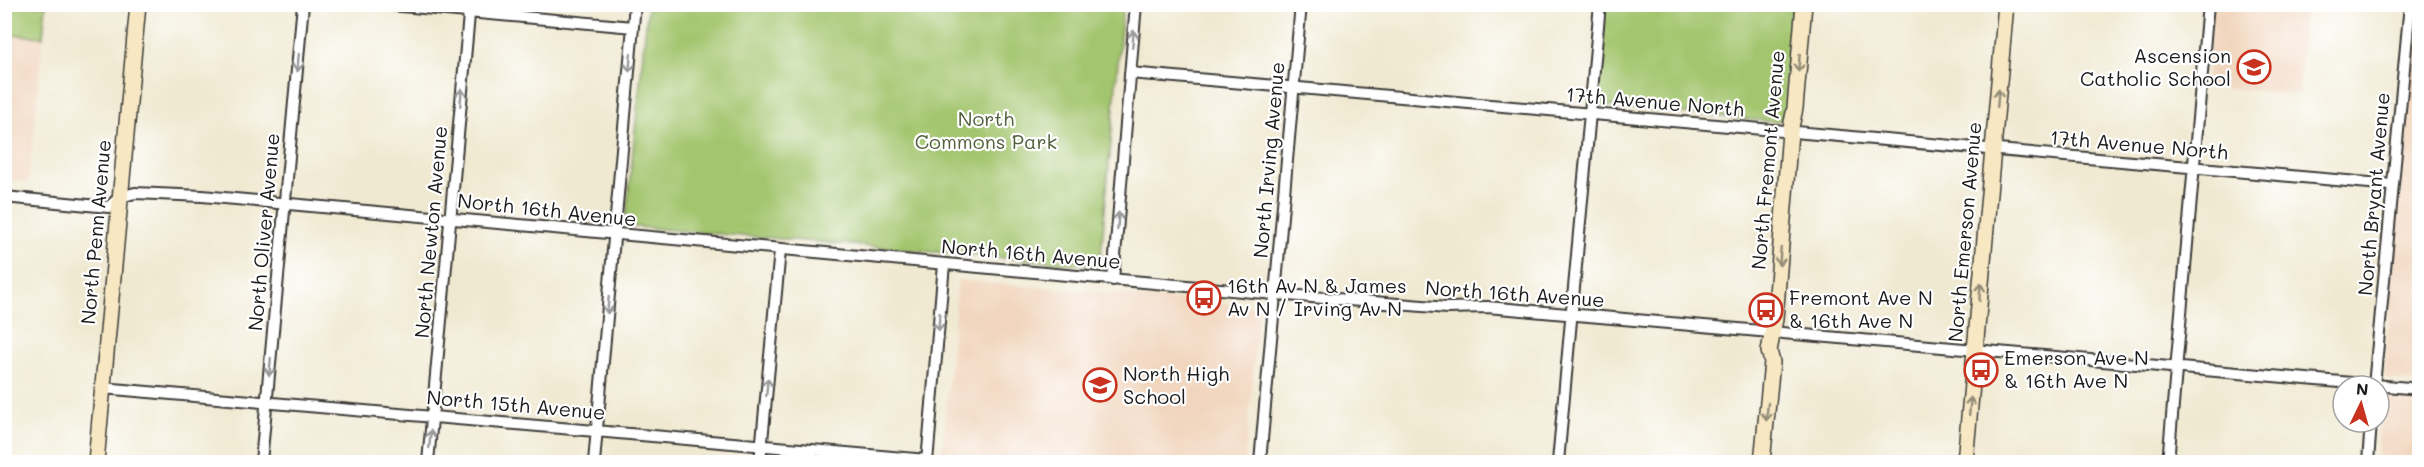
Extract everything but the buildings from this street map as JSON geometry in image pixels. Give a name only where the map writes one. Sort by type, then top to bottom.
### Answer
[{"type":"street","name":"North Penn Avenue","points":[[96,462],[138,4]]},
{"type":"street","name":"North Oliver Avenue","points":[[261,462],[303,4]]},
{"type":"street","points":[[379,4],[469,8],[633,27]]},
{"type":"street","points":[[594,462],[635,4]]},
{"type":"street","points":[[1113,280],[1136,4]]},
{"type":"street","name":"North Irving Avenue","points":[[1260,462],[1301,4]]},
{"type":"street","points":[[1558,462],[1600,4]]},
{"type":"street","name":"North Fremont Avenue","points":[[1762,462],[1772,362],[1769,351],[1775,319],[1790,132],[1795,108],[1804,4]]},
{"type":"street","name":"North Emerson Avenue","points":[[1965,462],[2006,4]]},
{"type":"street","points":[[2168,462],[2208,4]]},
{"type":"street","name":"North Bryant Avenue","points":[[2375,374],[2410,4]]},
{"type":"street","name":"North Newton Avenue","points":[[428,462],[469,8]]},
{"type":"street","name":"17th Avenue North","points":[[1130,73],[2392,185]]},
{"type":"street","name":"North 16th Avenue","points":[[120,197],[146,193],[285,204],[1113,280],[1447,308],[1487,307],[1571,314],[2331,382]]},
{"type":"street","points":[[4,197],[109,207],[120,197]]},
{"type":"street","points":[[760,462],[780,250]]},
{"type":"street","points":[[927,461],[944,264]]},
{"type":"street","name":"North 16th Avenue","points":[[2391,387],[2420,389]]},
{"type":"street","name":"North 15th Avenue","points":[[102,388],[927,461]]},
{"type":"street","points":[[2368,462],[2370,434]]},
{"type":"shaded area","name":"Ascension Catholic School","points":[[2213,5],[2305,5],[2298,94],[2206,87]]},
{"type":"shaded area","points":[[2416,5],[2420,5],[2419,382],[2391,380],[2391,374],[2384,374]]},
{"type":"shaded area","points":[[4,34],[43,37],[29,182],[5,179]]},
{"type":"shaded area","name":"North High School","points":[[958,280],[1259,307],[1245,462],[941,462]]},
{"type":"shaded area","points":[[2391,392],[2419,394],[2419,462],[2376,462],[2379,434],[2391,434]]},
{"type":"green space","points":[[4,5],[46,5],[43,37],[5,34]]},
{"type":"green space","name":"North Commons Park","points":[[648,5],[1123,5],[1100,266],[625,226]]},
{"type":"green space","points":[[1604,5],[1793,5],[1786,91],[1788,107],[1783,119],[1775,122],[1600,105],[1595,97]]},
{"type":"place","name":"Ascension Catholic School","points":[[2254,67]]},
{"type":"place","name":"16th Av N & James Av N / Irving Av N","points":[[1204,298]]},
{"type":"place","name":"Fremont Ave N & 16th Ave N","points":[[1766,310]]},
{"type":"place","name":"Emerson Ave N & 16th Ave N","points":[[1981,370]]},
{"type":"place","name":"North High School","points":[[1100,385]]}]
